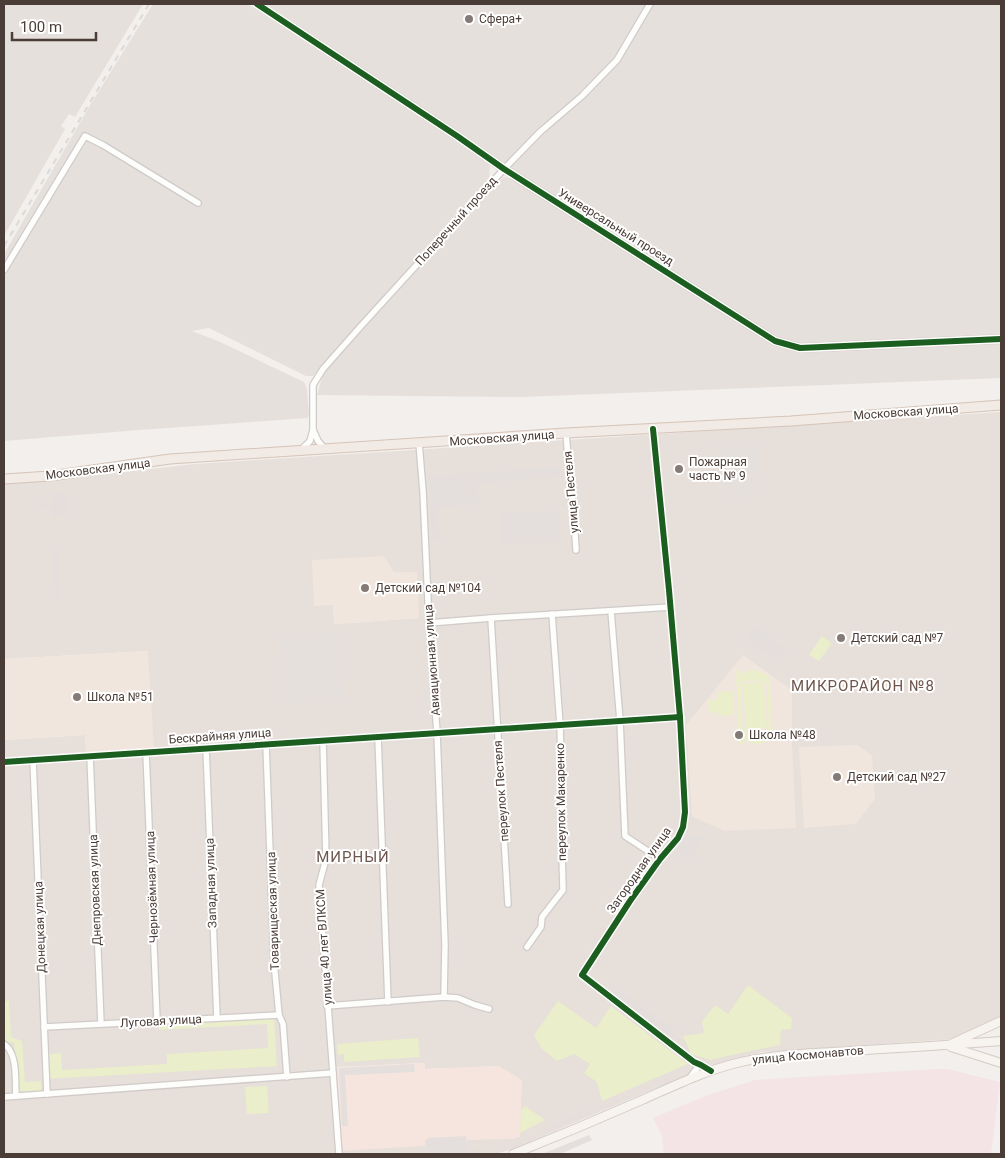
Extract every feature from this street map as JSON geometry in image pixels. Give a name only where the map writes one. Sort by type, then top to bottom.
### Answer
[{"type":"main road","name":"Московская улица","points":[[4,479],[50,476],[170,460],[792,421],[1001,405]]},
{"type":"street","name":"Универсальный проезд","points":[[257,4],[504,169],[775,341],[800,348],[1001,339]]},
{"type":"street","name":"Поперечный проезд","points":[[313,430],[313,385],[323,369],[504,169],[540,132],[582,96],[616,60],[650,4]]},
{"type":"street","points":[[4,270],[85,136],[198,203]]},
{"type":"street","name":"Загородная улица","points":[[653,429],[671,607],[685,812],[683,827],[678,838],[660,859],[630,901],[582,975],[694,1062],[711,1071]]},
{"type":"street","points":[[313,430],[318,441],[326,449]]},
{"type":"street","points":[[300,451],[310,441],[313,430]]},
{"type":"street","name":"улица Пестеля","points":[[566,434],[576,550]]},
{"type":"street","name":"Авиационная улица","points":[[419,443],[437,733],[445,945],[444,997]]},
{"type":"street","points":[[429,624],[491,618],[671,607]]},
{"type":"street","points":[[611,611],[620,721],[625,836],[660,859]]},
{"type":"street","name":"переулок Макаренко","points":[[527,948],[542,927],[542,917],[563,890],[562,852],[564,831],[560,725],[552,614]]},
{"type":"street","name":"переулок Пестеля","points":[[491,618],[508,904]]},
{"type":"street","name":"Бескрайняя улица","points":[[4,762],[680,717]]},
{"type":"street","points":[[378,737],[388,1002]]},
{"type":"street","name":"улица 40 лет ВЛКСМ","points":[[323,740],[326,859],[319,885],[339,1154]]},
{"type":"street","name":"Товарищеская улица","points":[[266,744],[274,962],[278,1015],[283,1024],[287,1077]]},
{"type":"street","name":"Западная улица","points":[[206,748],[217,1018]]},
{"type":"street","name":"Чернозёмная улица","points":[[146,752],[157,1021]]},
{"type":"street","name":"Днепровская улица","points":[[90,756],[101,1024]]},
{"type":"street","name":"Донецкая улица","points":[[33,760],[47,1094]]},
{"type":"street","points":[[327,1006],[444,997],[458,998],[489,1009]]},
{"type":"street","name":"Луговая улица","points":[[44,1027],[278,1015]]},
{"type":"street","points":[[946,1046],[1001,1021]]},
{"type":"street","name":"улица Космонавтов","points":[[513,1154],[711,1071],[740,1062],[778,1056],[1001,1041]]},
{"type":"street","points":[[4,1044],[9,1048],[14,1057],[16,1096]]},
{"type":"street","points":[[946,1046],[1001,1063]]},
{"type":"street","points":[[689,1080],[698,1066],[694,1062]]},
{"type":"street","points":[[4,1097],[333,1073]]},
{"type":"shaded area","points":[[4,4],[143,4],[75,117],[69,114],[61,126],[65,129],[4,236]]},
{"type":"shaded area","points":[[153,4],[247,4],[490,164],[489,181],[313,376],[306,376],[209,328],[192,331],[218,341],[304,382],[307,389],[308,418],[4,441],[4,254],[89,107]]},
{"type":"shaded area","points":[[267,4],[1001,4],[1001,336],[813,347],[776,339],[494,157]]},
{"type":"shaded area","points":[[504,177],[517,180],[779,347],[799,353],[1001,341],[1001,378],[521,397],[317,395],[323,374],[495,184]]},
{"type":"shaded area","points":[[1001,412],[1001,1018],[953,1039],[762,1052],[709,1066],[496,1154],[4,1154],[4,740],[85,735],[86,752],[148,651],[4,659],[4,484],[195,464]],"holes":[[[722,457],[762,496],[721,480],[724,480]],[[333,605],[419,618],[335,624]],[[792,690],[792,744],[692,816]],[[424,1063],[425,1069],[499,1066],[520,1136],[513,1139],[425,1140],[425,1146],[337,1067]]]},
{"type":"shaded area","points":[[758,440],[762,496],[722,499],[720,480],[724,479],[722,457],[719,457],[718,443]]},
{"type":"shaded area","points":[[560,467],[560,477],[477,483],[479,504],[437,507],[439,538],[432,539],[428,476]]},
{"type":"shaded area","points":[[51,494],[65,494],[67,517],[52,517],[51,507],[39,507],[39,503],[51,503]]},
{"type":"shaded area","points":[[559,511],[560,542],[500,544],[499,513]]},
{"type":"shaded area","points":[[53,548],[60,548],[58,600],[55,599]]},
{"type":"shaded area","name":"Детский сад №104","points":[[384,556],[394,572],[417,572],[419,618],[334,624],[333,605],[314,606],[312,560]]},
{"type":"shaded area","points":[[756,627],[787,648],[779,661],[747,640]]},
{"type":"shaded area","points":[[339,631],[344,701],[284,705],[279,635]]},
{"type":"shaded area","name":"Школа №51","points":[[148,651],[154,749],[86,753],[85,735],[4,740],[4,659]]},
{"type":"shaded area","name":"Школа №48","points":[[743,655],[792,690],[792,744],[796,828],[724,831],[692,816],[686,725]]},
{"type":"shaded area","name":"Детский сад №27","points":[[857,745],[872,755],[875,799],[856,824],[804,828],[799,747]]},
{"type":"shaded area","points":[[706,836],[689,861],[676,851],[686,837]]},
{"type":"shaded area","points":[[617,989],[673,1029],[675,1039],[614,994]]},
{"type":"shaded area","points":[[425,1063],[425,1069],[499,1066],[522,1080],[520,1136],[513,1139],[425,1140],[425,1146],[340,1151],[337,1067]]},
{"type":"shaded area","points":[[414,1064],[415,1072],[345,1075],[348,1126],[342,1126],[339,1068]]},
{"type":"shaded area","points":[[947,1069],[1000,1082],[991,1154],[664,1154],[662,1136],[653,1118],[708,1095],[755,1080]]},
{"type":"shaded area","points":[[633,1094],[554,1129],[552,1126],[586,1110],[589,1112]]},
{"type":"shaded area","points":[[589,1135],[592,1140],[560,1154],[542,1154]]},
{"type":"shaded area","points":[[466,1136],[467,1151],[480,1150],[480,1154],[428,1154],[427,1138]]},
{"type":"green space","points":[[822,636],[832,643],[819,661],[809,655]]},
{"type":"green space","points":[[736,671],[739,671],[740,677],[744,672],[760,671],[768,676],[770,684],[773,733],[761,744],[753,744],[744,740],[744,743],[739,744]],"holes":[[[744,681],[764,681],[767,684],[769,727],[766,731],[746,732],[742,726],[741,686]]]},
{"type":"green space","points":[[764,682],[767,728],[746,729],[743,684]]},
{"type":"green space","points":[[733,691],[734,715],[718,716],[718,712],[709,713],[708,700],[717,700],[717,692]]},
{"type":"green space","points":[[748,985],[792,1018],[791,1029],[781,1030],[780,1045],[710,1060],[691,1054],[683,1036],[704,1033],[702,1022],[715,1005],[728,1014]]},
{"type":"green space","points":[[9,1000],[11,1037],[22,1041],[25,1082],[41,1081],[41,1091],[18,1092],[14,1043],[4,1041],[4,1002]]},
{"type":"green space","points":[[558,1001],[596,1028],[611,1006],[688,1064],[602,1101],[597,1082],[584,1073],[590,1064],[574,1054],[557,1061],[542,1049],[534,1035]]},
{"type":"green space","points":[[274,1017],[277,1066],[44,1079],[41,1033],[46,1033],[50,1054],[61,1053],[62,1070],[167,1064],[167,1054],[268,1048],[267,1024],[159,1030],[159,1024]]},
{"type":"green space","points":[[418,1038],[420,1057],[344,1062],[344,1054],[338,1055],[337,1044]]},
{"type":"green space","points":[[267,1086],[269,1113],[247,1114],[245,1087]]},
{"type":"green space","points":[[525,1106],[545,1120],[520,1133],[521,1110]]},
{"type":"railway","points":[[4,246],[149,4]]},
{"type":"cycle path","points":[[257,4],[504,169],[775,341],[800,348],[1001,339]]},
{"type":"cycle path","points":[[653,429],[680,717],[685,812],[683,827],[678,838],[660,859],[630,901],[582,975],[694,1062],[711,1071]]},
{"type":"cycle path","points":[[4,762],[680,717]]},
{"type":"place","name":"Сфера+","points":[[469,19]]},
{"type":"place","name":"Пожарная часть № 9","points":[[679,469]]},
{"type":"place","name":"Детский сад №104","points":[[365,588]]},
{"type":"place","name":"Детский сад №7","points":[[841,638]]},
{"type":"place","name":"Школа №51","points":[[77,697]]},
{"type":"place","name":"Школа №48","points":[[739,735]]},
{"type":"place","name":"Детский сад №27","points":[[837,777]]},
{"type":"district","name":"МИКРОРАЙОН №8","points":[[863,686]]},
{"type":"district","name":"МИРНЫЙ","points":[[353,857]]}]
